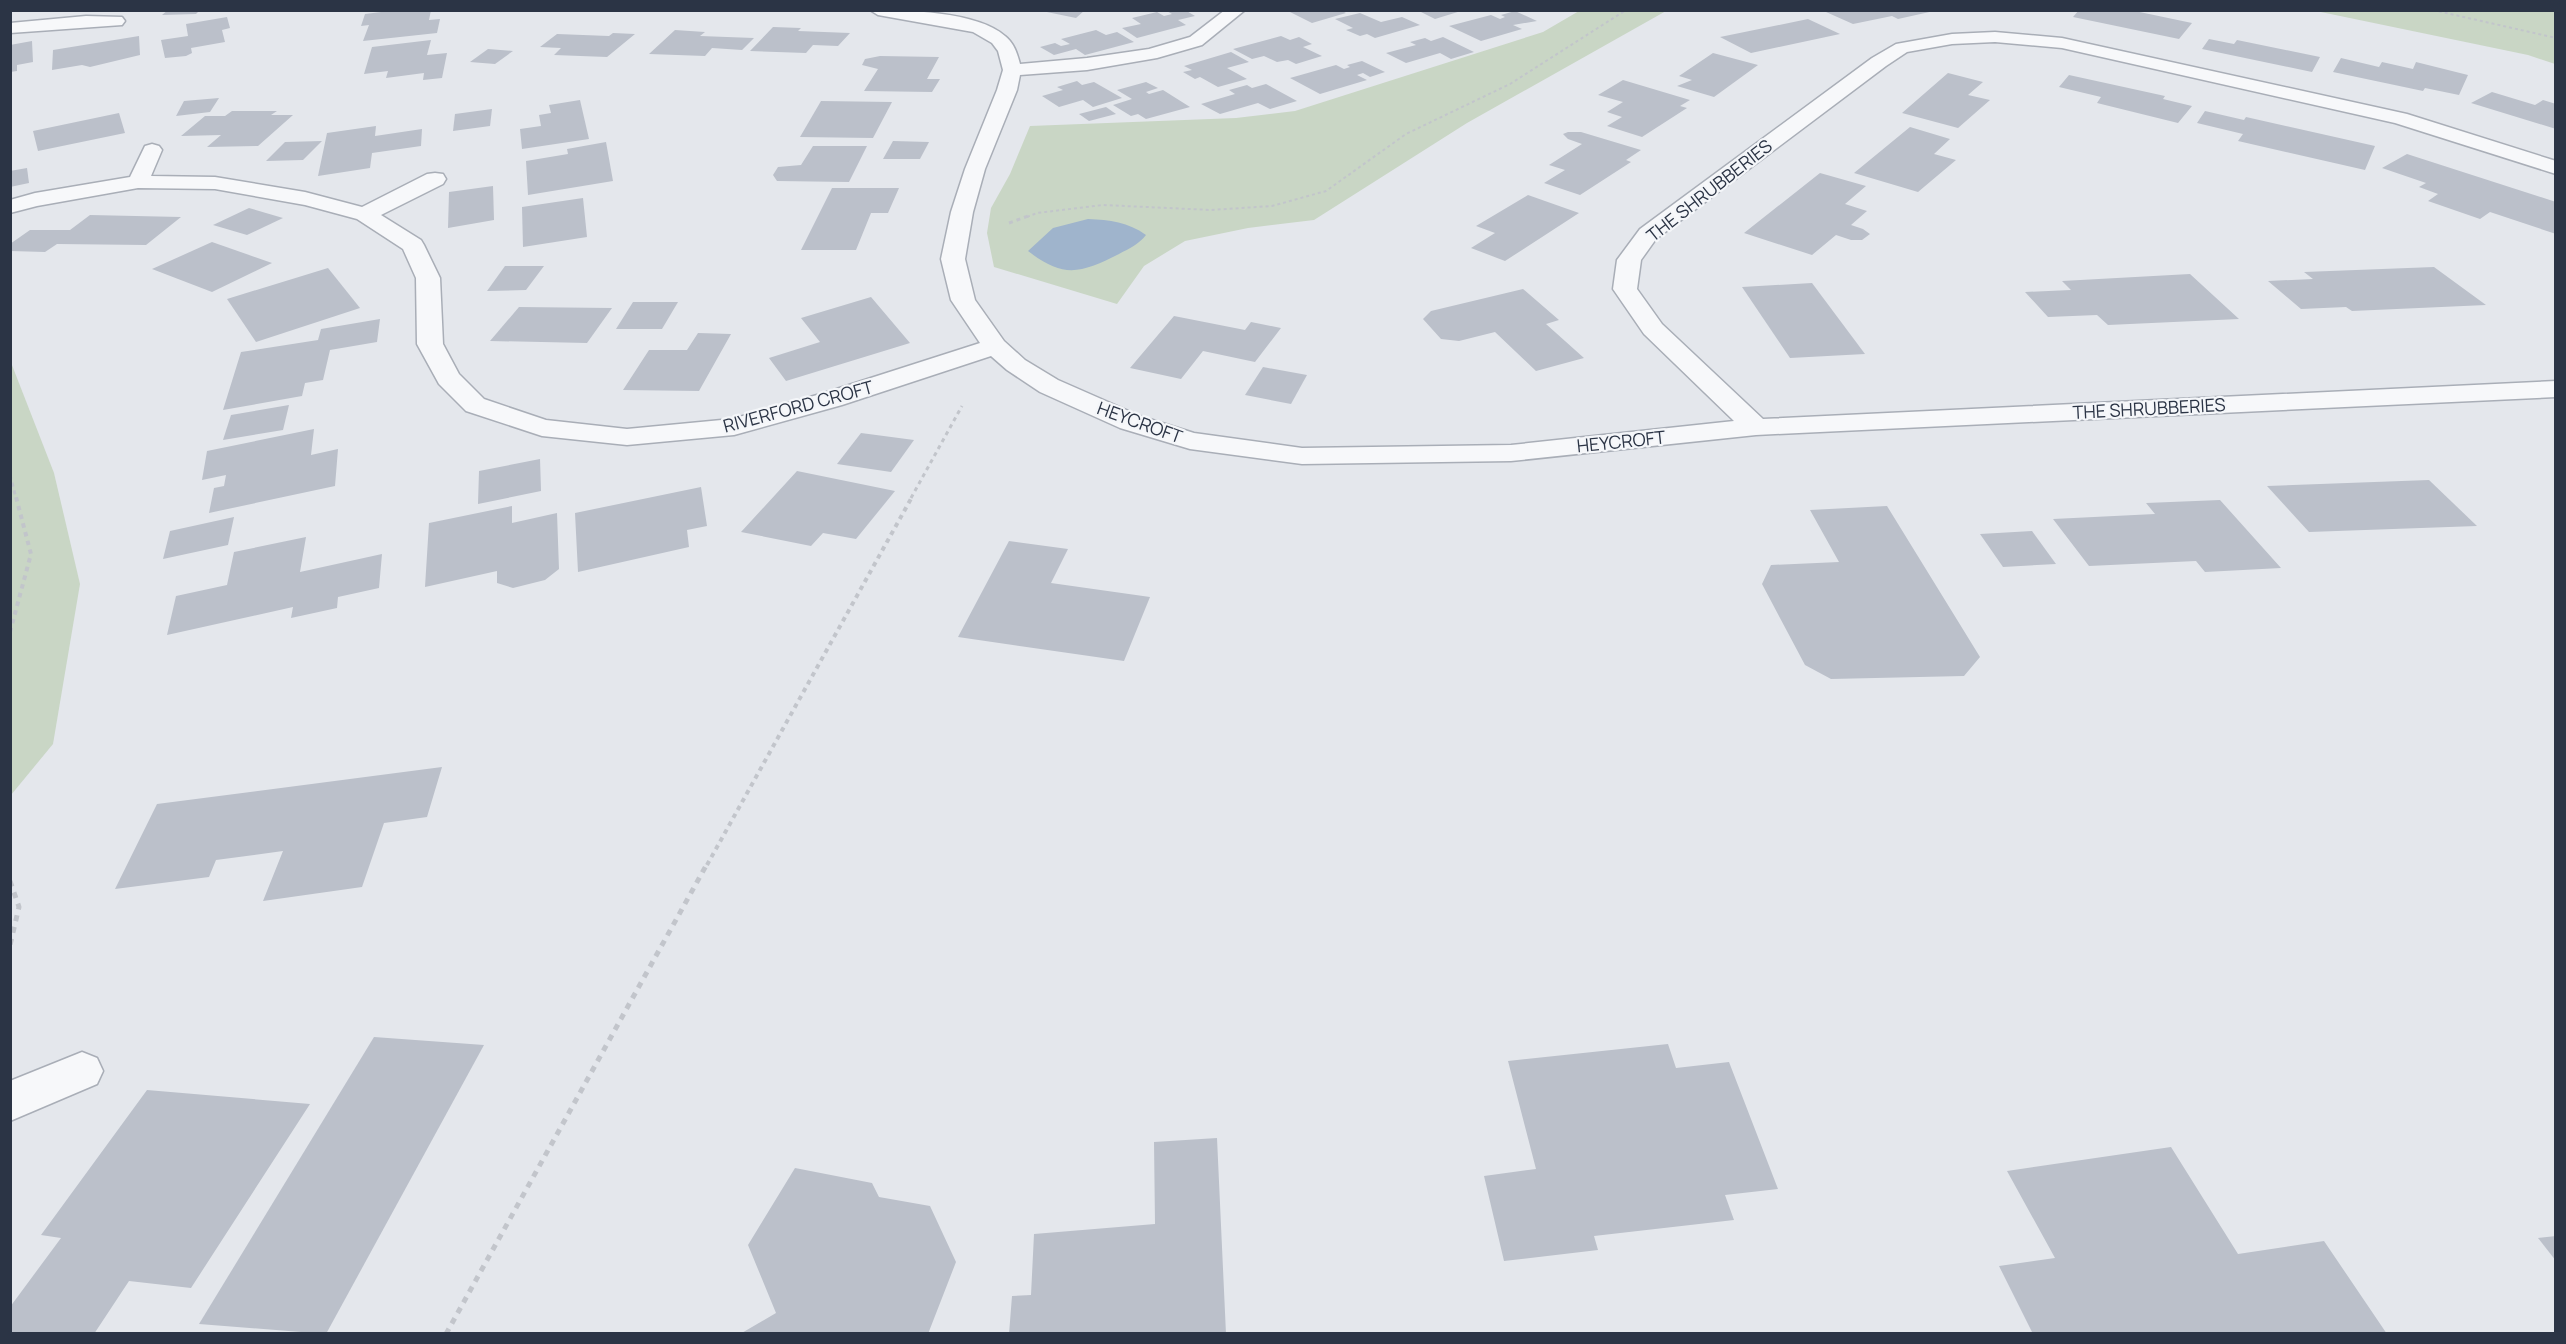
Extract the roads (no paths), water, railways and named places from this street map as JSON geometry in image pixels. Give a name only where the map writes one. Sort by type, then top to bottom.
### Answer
[{"type":"street","points":[[878,10],[979,28],[998,39],[1007,50],[1012,70],[1087,64],[1151,54],[1196,41],[1237,10]]},
{"type":"street","points":[[10,28],[86,21],[116,21]]},
{"type":"street","name":"THE SHRUBBERIES","points":[[2556,168],[2400,118],[2062,43],[1995,37],[1952,39],[1902,48],[1869,69],[1648,234],[1629,260],[1625,289],[1653,329],[1756,427],[2556,389]]},
{"type":"street","name":"HEYCROFT","points":[[1012,70],[1007,90],[975,170],[962,212],[953,259],[963,300],[995,346],[1016,365],[1049,386],[1130,422],[1190,441],[1302,456],[1511,453],[1756,427]]},
{"type":"street","points":[[138,182],[152,150]]},
{"type":"street","points":[[365,214],[435,179]]},
{"type":"street","name":"RIVERFORD CROFT","points":[[10,207],[35,200],[138,182],[215,183],[305,199],[365,214],[413,245],[428,278],[430,344],[448,378],[475,405],[542,428],[627,437],[734,427],[833,399],[995,346]]},
{"type":"street","points":[[10,1101],[82,1071]]},
{"type":"water","points":[[1088,219],[1118,222],[1146,235],[1127,250],[1083,269],[1073,270],[1052,266],[1028,251],[1053,228]]}]
